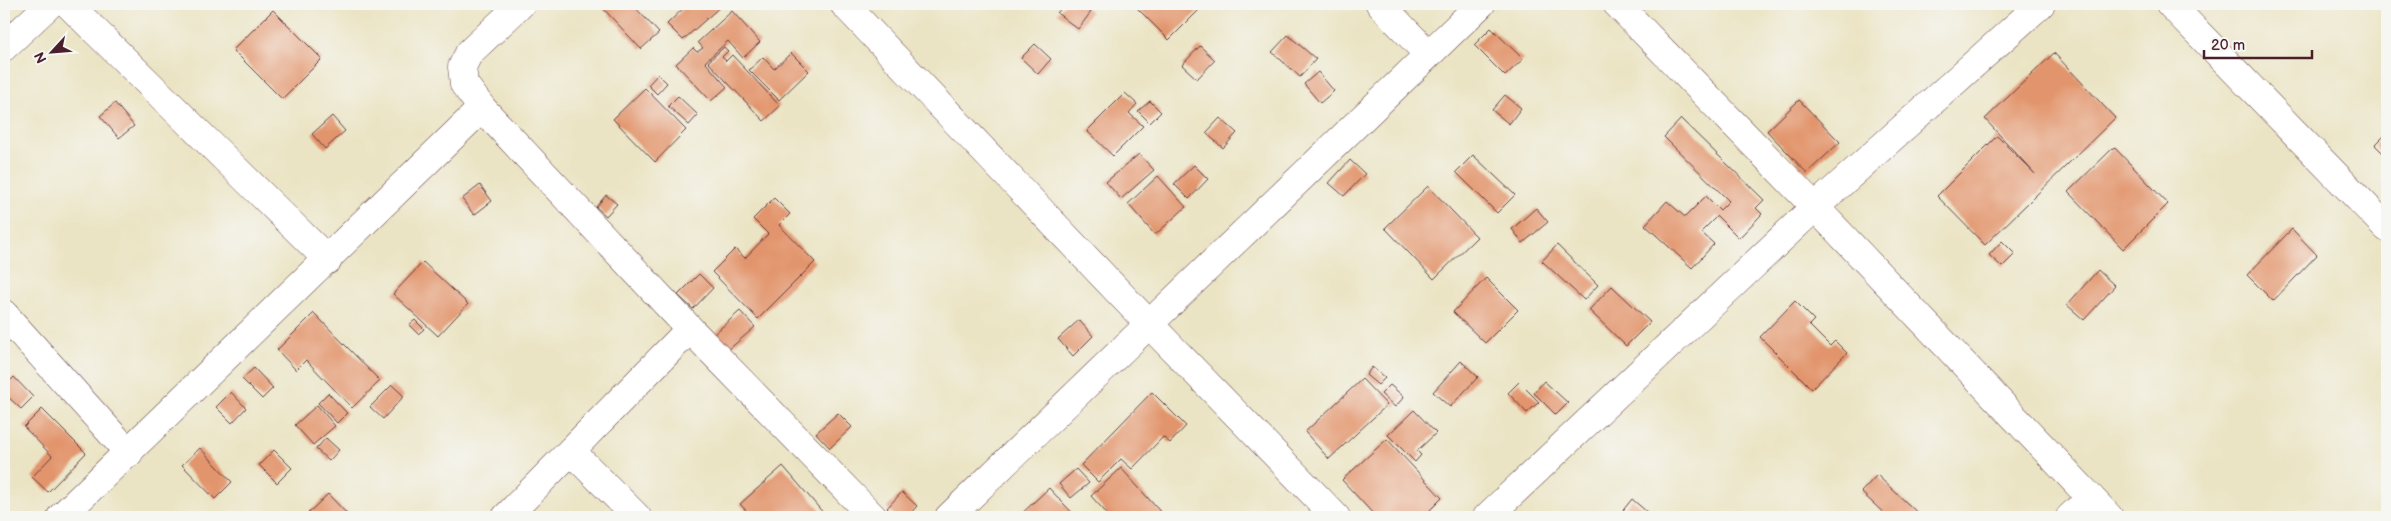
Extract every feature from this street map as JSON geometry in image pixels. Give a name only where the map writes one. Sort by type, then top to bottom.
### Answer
[{"type":"street","points":[[4,47],[50,4]]},
{"type":"street","points":[[68,4],[328,260]]},
{"type":"street","points":[[521,4],[469,53],[462,67],[464,84],[482,108],[690,329],[873,517]]},
{"type":"street","points":[[844,4],[1336,517]]},
{"type":"street","points":[[1380,4],[1428,54]]},
{"type":"street","points":[[949,517],[1481,4]]},
{"type":"street","points":[[1616,4],[1814,207],[2109,517]]},
{"type":"street","points":[[1488,517],[1814,207],[2041,4]]},
{"type":"street","points":[[2170,4],[2387,228]]},
{"type":"street","points":[[61,517],[328,260],[482,108]]},
{"type":"street","points":[[4,314],[129,453]]},
{"type":"street","points":[[506,517],[690,329]]},
{"type":"street","points":[[572,451],[637,517]]},
{"type":"street","points":[[2070,517],[2091,498]]},
{"type":"building","points":[[599,4],[632,4],[659,33],[641,49]]},
{"type":"building","points":[[688,4],[723,4],[683,40],[667,24]]},
{"type":"building","points":[[1065,4],[1081,4],[1091,12],[1078,29],[1057,13]]},
{"type":"building","points":[[1133,4],[1201,4],[1203,6],[1169,40]]},
{"type":"building","points":[[273,10],[322,59],[282,99],[233,50]]},
{"type":"building","points":[[732,11],[760,42],[743,58],[728,41],[705,62],[727,87],[711,101],[676,64],[693,48],[697,52],[703,48],[698,42]]},
{"type":"building","points":[[1491,28],[1523,59],[1505,76],[1474,45]]},
{"type":"building","points":[[1288,35],[1316,59],[1300,77],[1272,52]]},
{"type":"building","points":[[1035,44],[1051,59],[1038,74],[1021,58]]},
{"type":"building","points":[[1200,46],[1215,60],[1197,79],[1182,65]]},
{"type":"building","points":[[724,47],[728,51],[722,57],[726,61],[732,55],[780,106],[764,121],[708,62]]},
{"type":"building","points":[[791,53],[809,71],[779,100],[749,70],[763,57],[774,69]]},
{"type":"building","points":[[2054,53],[2115,118],[1985,245],[1937,196],[1997,136],[2035,174],[1985,119]]},
{"type":"building","points":[[1318,72],[1334,91],[1320,103],[1304,84]]},
{"type":"building","points":[[658,74],[667,83],[657,94],[648,85]]},
{"type":"building","points":[[645,88],[686,130],[655,162],[613,119]]},
{"type":"building","points":[[1125,93],[1137,104],[1129,113],[1143,126],[1113,156],[1087,131]]},
{"type":"building","points":[[1505,95],[1521,108],[1509,124],[1492,110]]},
{"type":"building","points":[[678,96],[698,115],[689,125],[668,106]]},
{"type":"building","points":[[1799,100],[1840,142],[1807,173],[1767,131]]},
{"type":"building","points":[[1150,101],[1161,112],[1150,123],[1138,111]]},
{"type":"building","points":[[115,103],[134,126],[119,138],[100,116]]},
{"type":"building","points":[[332,116],[345,131],[325,149],[312,134]]},
{"type":"building","points":[[1220,118],[1237,133],[1223,148],[1206,133]]},
{"type":"building","points":[[1681,119],[1764,200],[1756,208],[1762,214],[1739,238],[1717,216],[1701,232],[1714,244],[1692,268],[1645,225],[1667,201],[1685,217],[1706,196],[1720,210],[1729,201],[1664,137]]},
{"type":"building","points":[[2387,133],[2387,157],[2375,145]]},
{"type":"building","points":[[2114,147],[2168,204],[2123,249],[2068,192]]},
{"type":"building","points":[[1139,154],[1154,170],[1121,199],[1106,182]]},
{"type":"building","points":[[1473,155],[1515,195],[1497,213],[1456,172]]},
{"type":"building","points":[[1350,160],[1365,174],[1344,196],[1329,183]]},
{"type":"building","points":[[1194,165],[1208,179],[1189,199],[1174,184]]},
{"type":"building","points":[[1158,176],[1186,207],[1155,235],[1128,204]]},
{"type":"building","points":[[480,185],[492,201],[474,215],[462,199]]},
{"type":"building","points":[[1428,186],[1477,237],[1434,279],[1385,228]]},
{"type":"building","points":[[606,195],[617,204],[606,216],[596,207]]},
{"type":"building","points":[[774,198],[790,214],[779,225],[815,262],[758,319],[712,272],[735,249],[745,258],[768,234],[753,219]]},
{"type":"building","points":[[1536,208],[1548,222],[1523,243],[1512,229]]},
{"type":"building","points":[[2292,229],[2317,255],[2273,301],[2247,275]]},
{"type":"building","points":[[2002,241],[2015,254],[2002,267],[1989,255]]},
{"type":"building","points":[[1557,245],[1598,285],[1584,300],[1542,261]]},
{"type":"building","points":[[423,262],[468,304],[438,336],[393,294]]},
{"type":"building","points":[[2098,270],[2115,286],[2084,320],[2067,305]]},
{"type":"building","points":[[699,274],[713,288],[693,309],[678,295]]},
{"type":"building","points":[[1486,278],[1518,310],[1485,343],[1453,312]]},
{"type":"building","points":[[1612,286],[1650,322],[1626,346],[1589,310]]},
{"type":"building","points":[[1795,301],[1814,320],[1809,325],[1830,346],[1835,341],[1847,353],[1812,389],[1760,337]]},
{"type":"building","points":[[740,311],[755,327],[727,351],[713,335]]},
{"type":"building","points":[[314,313],[380,381],[352,408],[306,360],[296,370],[277,350]]},
{"type":"building","points":[[415,320],[424,329],[418,334],[409,325]]},
{"type":"building","points":[[1079,320],[1093,336],[1073,356],[1058,339]]},
{"type":"building","points":[[1461,361],[1478,377],[1450,407],[1433,392]]},
{"type":"building","points":[[1372,367],[1385,378],[1378,385],[1366,375]]},
{"type":"building","points":[[254,368],[273,388],[262,399],[242,379]]},
{"type":"building","points":[[14,377],[33,397],[21,409],[4,393],[4,387]]},
{"type":"building","points":[[1362,379],[1387,405],[1329,459],[1305,432]]},
{"type":"building","points":[[1544,381],[1568,403],[1556,415],[1534,393]]},
{"type":"building","points":[[1519,382],[1539,402],[1527,413],[1508,393]]},
{"type":"building","points":[[392,385],[404,396],[383,419],[370,407]]},
{"type":"building","points":[[1390,385],[1404,397],[1395,407],[1381,394]]},
{"type":"building","points":[[231,392],[246,408],[232,423],[216,407]]},
{"type":"building","points":[[1152,392],[1186,426],[1170,443],[1163,437],[1132,469],[1121,459],[1098,482],[1081,465]]},
{"type":"building","points":[[328,393],[347,413],[337,423],[318,403]]},
{"type":"building","points":[[317,405],[335,426],[313,445],[295,425]]},
{"type":"building","points":[[42,409],[86,453],[48,492],[32,477],[52,456],[24,427]]},
{"type":"building","points":[[1414,410],[1436,433],[1417,451],[1421,455],[1415,462],[1388,435]]},
{"type":"building","points":[[838,413],[852,427],[830,448],[816,433]]},
{"type":"building","points":[[326,438],[339,450],[329,461],[316,449]]},
{"type":"building","points":[[1387,439],[1442,498],[1429,511],[1434,517],[1376,517],[1342,480]]},
{"type":"building","points":[[200,448],[232,482],[215,499],[182,465]]},
{"type":"building","points":[[274,450],[292,468],[277,483],[259,465]]},
{"type":"building","points":[[783,466],[825,515],[823,517],[752,517],[740,504]]},
{"type":"building","points":[[1121,468],[1165,517],[1110,517],[1091,496]]},
{"type":"building","points":[[1076,469],[1089,483],[1071,498],[1059,484]]},
{"type":"building","points":[[1877,475],[1922,517],[1888,517],[1861,492]]},
{"type":"building","points":[[1049,488],[1076,517],[1018,517]]},
{"type":"building","points":[[902,492],[917,506],[907,517],[896,517],[887,508]]},
{"type":"building","points":[[328,494],[350,517],[304,517]]},
{"type":"building","points":[[1632,499],[1647,512],[1642,517],[1624,517],[1620,514]]}]
